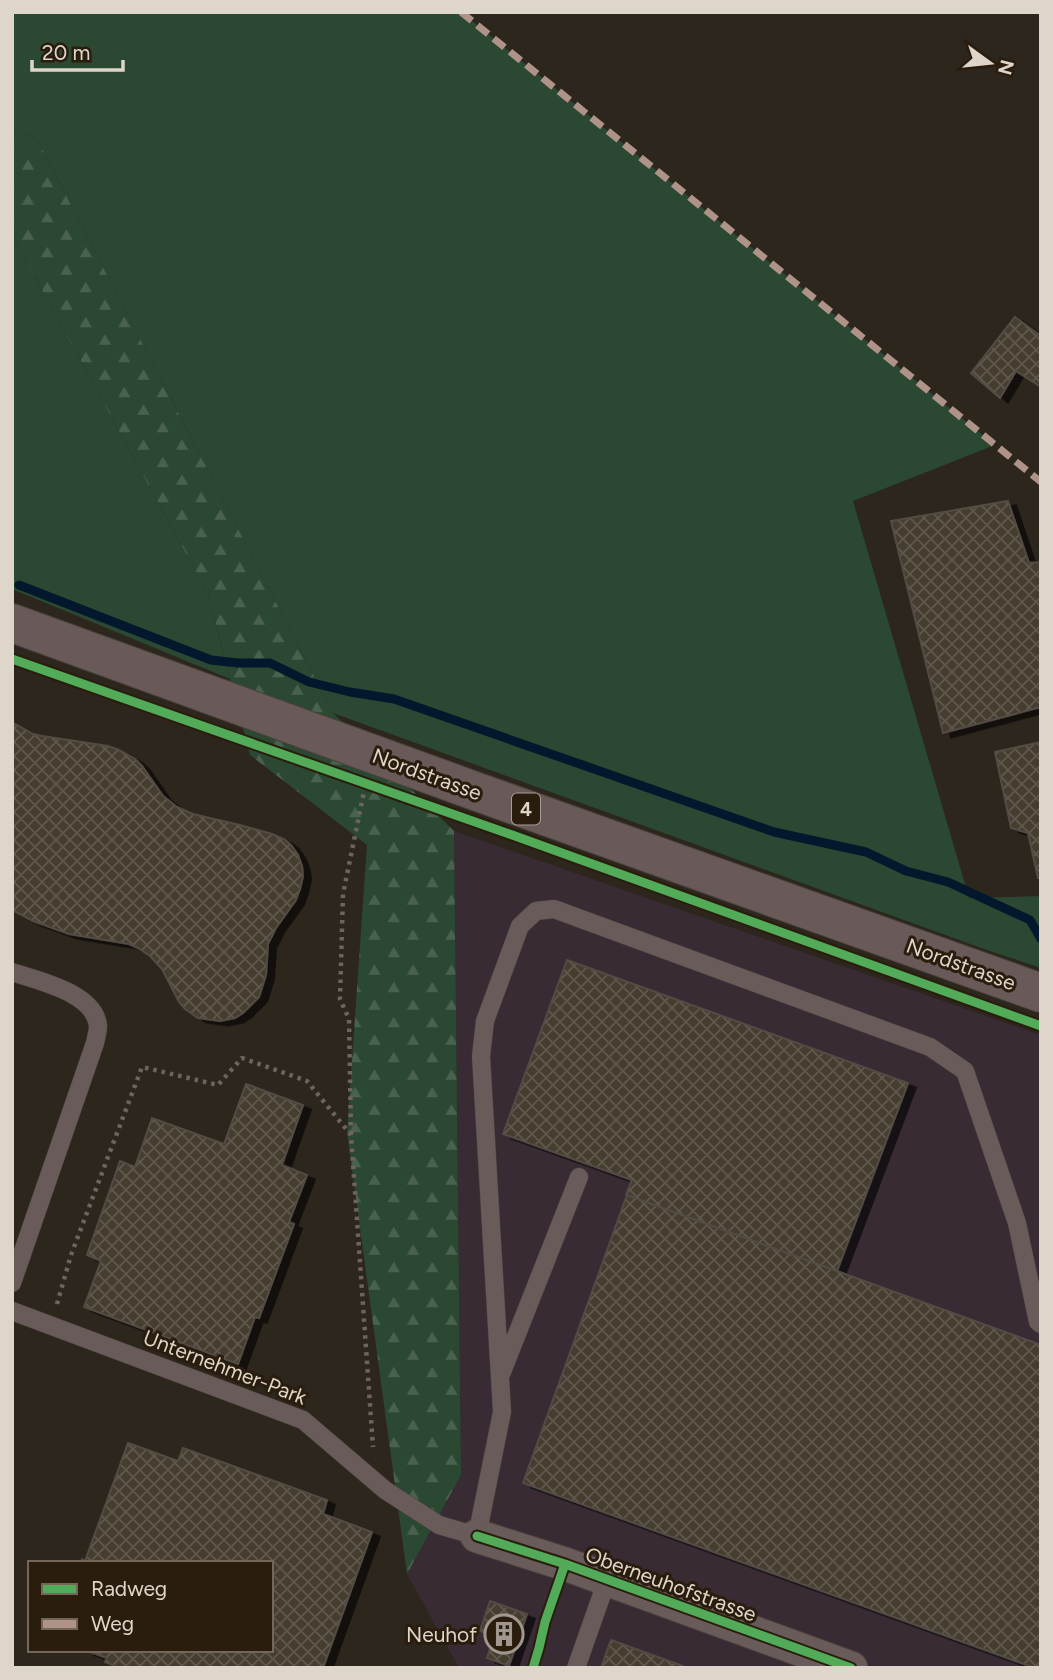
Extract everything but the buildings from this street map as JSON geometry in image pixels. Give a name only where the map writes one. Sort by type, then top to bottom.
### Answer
[{"type":"main road","name":"Nordstrasse","points":[[12,623],[1041,993]]},
{"type":"street","name":"Oberneuhofstrasse","points":[[477,1536],[851,1668]]},
{"type":"lane","points":[[477,1536],[502,1412],[481,1056],[485,1021],[520,926],[536,911],[554,909],[930,1047],[965,1072],[1017,1223],[1038,1322],[1041,1324]]},
{"type":"lane","points":[[12,972],[82,999],[90,1007],[98,1026],[95,1043],[12,1283]]},
{"type":"lane","points":[[500,1379],[579,1177]]},
{"type":"lane","name":"Unternehmer-Park","points":[[12,1311],[303,1420],[384,1490],[439,1525],[477,1536]]},
{"type":"lane","points":[[576,1668],[607,1580]]},
{"type":"path","points":[[365,783],[344,894],[340,999],[349,1019],[351,1135],[375,1482]]},
{"type":"path","points":[[51,1325],[71,1255],[142,1067],[218,1085],[242,1058],[307,1081],[351,1135]]},
{"type":"shaded area","points":[[454,831],[1041,1035],[1041,1668],[459,1668],[407,1574],[461,1475]]},
{"type":"green space","points":[[12,12],[461,12],[995,445],[853,501],[969,898],[1041,896],[1041,968],[333,713],[36,137],[12,133]]},
{"type":"green space","points":[[12,133],[36,137],[333,713],[454,831],[461,1475],[407,1574],[347,1132],[367,845],[250,755],[208,594],[12,235]]},
{"type":"green space","points":[[12,235],[208,594],[230,679],[12,589]]},
{"type":"waterway","points":[[19,585],[211,660],[270,663],[309,682],[394,699],[774,832],[866,852],[906,871],[948,882],[1030,920],[1041,939]]},
{"type":"marked path","points":[[461,12],[1041,482]]},
{"type":"cycle path","points":[[12,659],[515,836],[1041,1026]]},
{"type":"cycle path","points":[[477,1536],[565,1564],[851,1668]]},
{"type":"cycle path","points":[[533,1668],[565,1564]]},
{"type":"place","name":"Neuhof","points":[[504,1634]]}]
